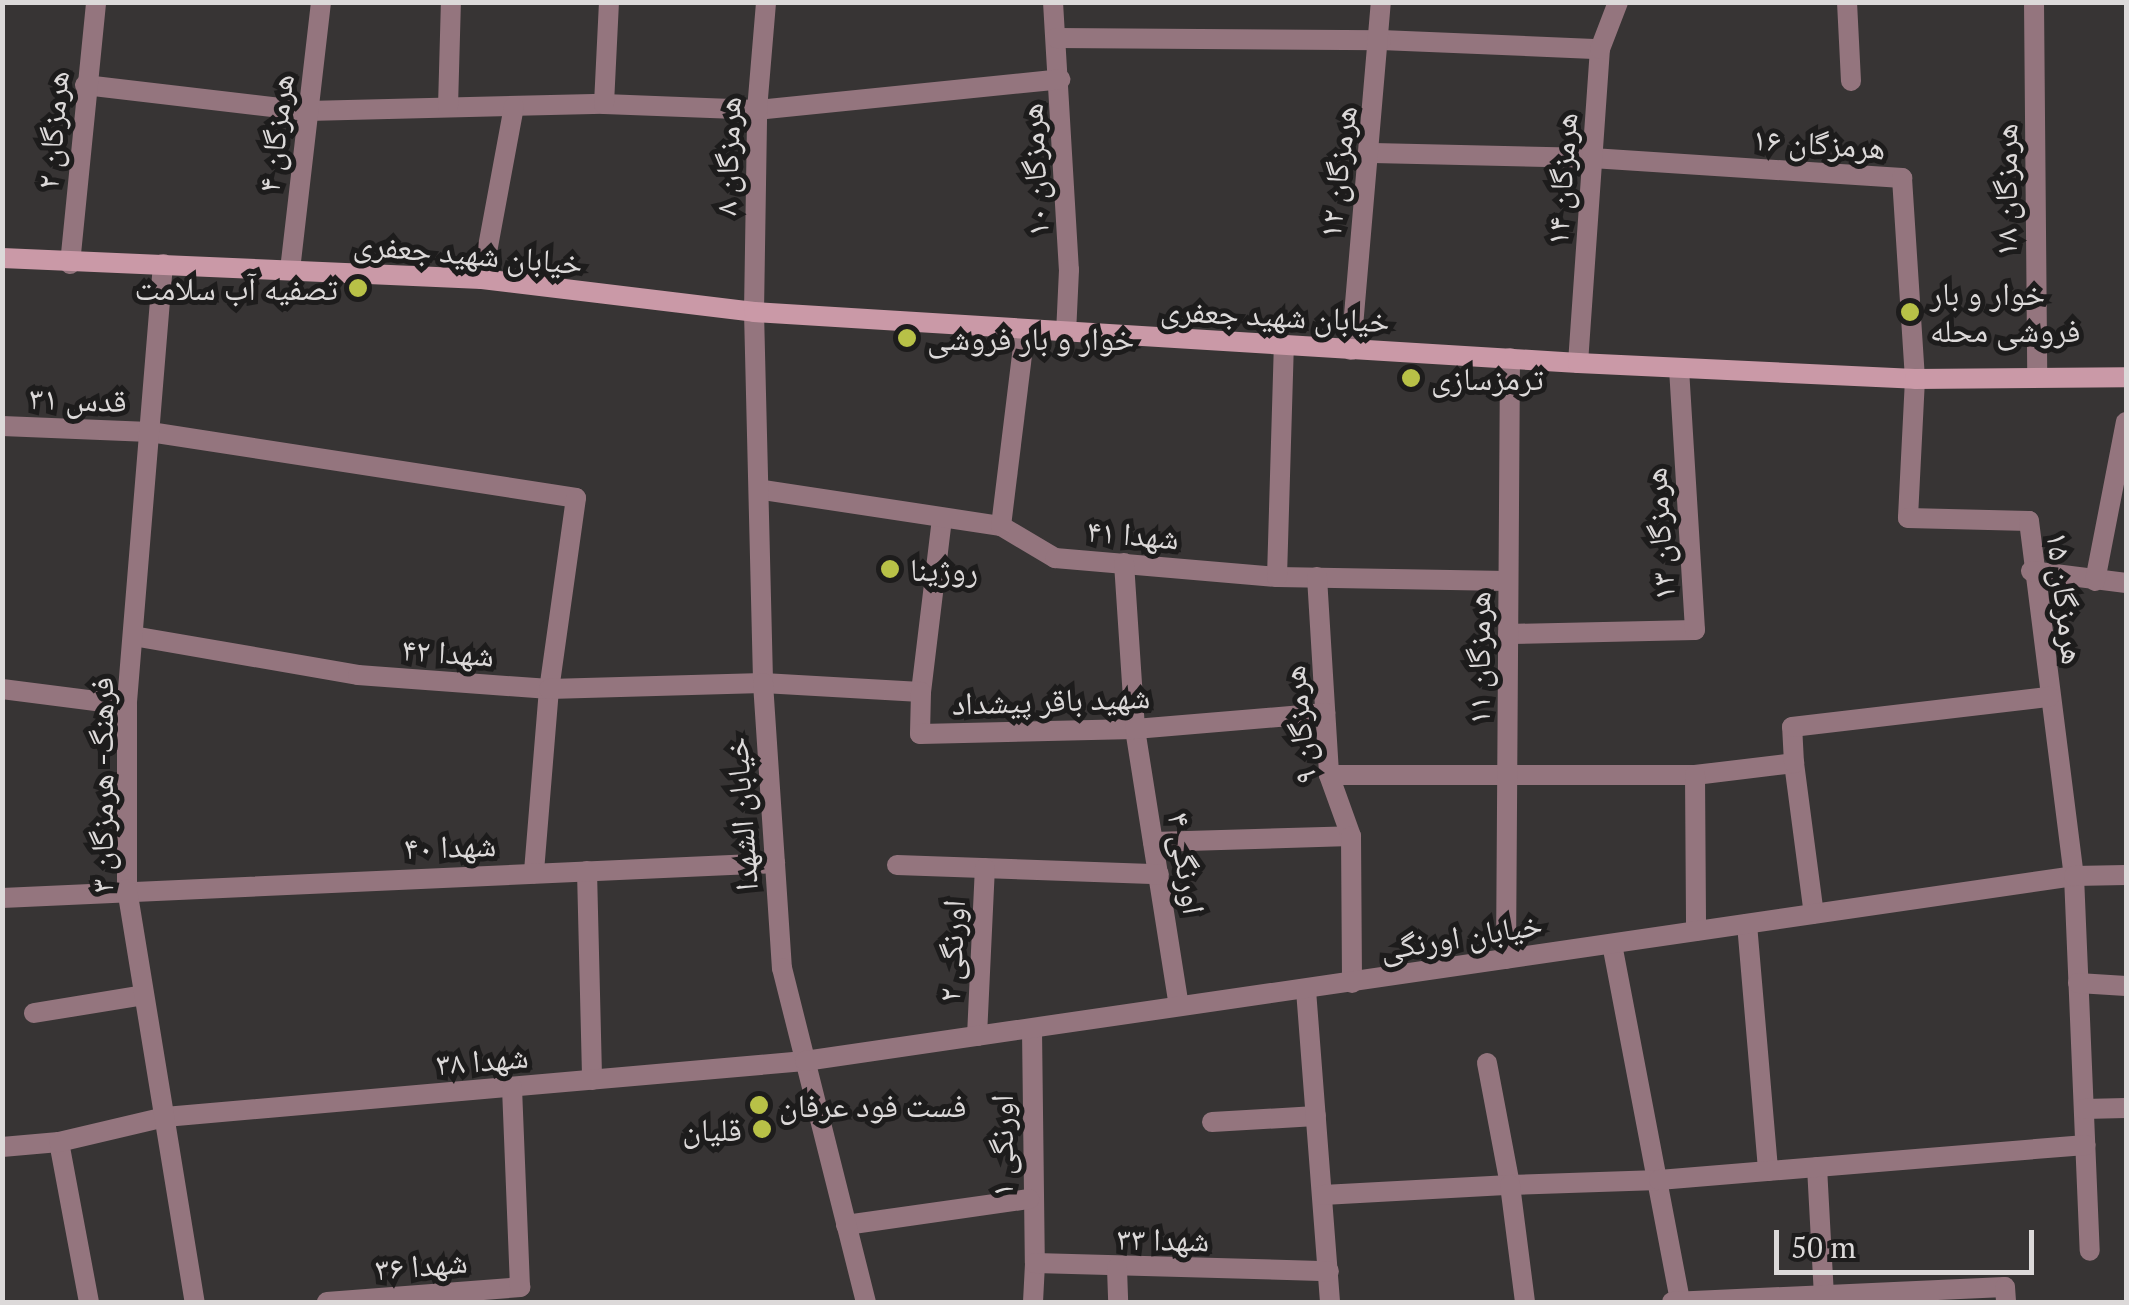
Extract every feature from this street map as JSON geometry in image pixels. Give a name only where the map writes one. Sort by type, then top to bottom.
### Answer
[{"type":"main road","name":"خیابان شهید جعفری","points":[[2,258],[482,280],[754,312],[1066,334],[1915,380],[2126,377]]},
{"type":"street","name":"هرمزگان ۲","points":[[70,264],[96,2]]},
{"type":"street","name":"هرمزگان ۴","points":[[290,270],[321,2]]},
{"type":"street","points":[[448,107],[451,2]]},
{"type":"street","points":[[604,104],[609,2]]},
{"type":"street","name":"هرمزگان ۸","points":[[754,312],[757,110],[766,2]]},
{"type":"street","name":"هرمزگان ۱۰","points":[[1053,2],[1060,78],[1066,334]]},
{"type":"street","name":"هرمزگان ۱۲","points":[[1352,350],[1362,186],[1373,153],[1381,2]]},
{"type":"street","name":"هرمزگان ۱۴","points":[[1578,362],[1600,49],[1618,2]]},
{"type":"street","points":[[1847,2],[1851,81]]},
{"type":"street","name":"هرمزگان ۱۸","points":[[2034,2],[2037,377]]},
{"type":"street","points":[[1056,38],[1381,40],[1600,49]]},
{"type":"street","points":[[86,85],[307,111],[604,104],[757,110],[1060,78]]},
{"type":"street","points":[[482,280],[514,106]]},
{"type":"street","points":[[1373,153],[1592,158]]},
{"type":"street","name":"هرمزگان ۱۶","points":[[1592,158],[1902,178],[1915,380]]},
{"type":"street","name":"فرهنگ- هرمزگان ۳","points":[[164,264],[127,705],[127,889],[195,1302]]},
{"type":"street","name":"خیابان الشهدا","points":[[754,312],[763,490],[763,682],[782,968],[866,1302]]},
{"type":"street","points":[[1001,526],[1024,331]]},
{"type":"street","points":[[1278,576],[1284,346]]},
{"type":"street","name":"هرمزگان ۱۱","points":[[1506,959],[1510,358]]},
{"type":"street","name":"هرمزگان ۱۳","points":[[1508,634],[1695,630],[1679,368]]},
{"type":"street","name":"هرمزگان ۱۵","points":[[1915,380],[1908,518],[2029,521],[2031,571],[2074,876],[2090,1251]]},
{"type":"street","points":[[2095,581],[2126,422]]},
{"type":"street","name":"قدس ۳۱","points":[[2,426],[150,432],[576,498],[548,689]]},
{"type":"street","name":"شهدا ۴۱","points":[[763,490],[1001,526],[1056,558],[1278,576],[1508,581]]},
{"type":"street","points":[[921,692],[942,519]]},
{"type":"street","name":"اورنگی ۴","points":[[1124,563],[1134,729],[1179,1006]]},
{"type":"street","points":[[2031,571],[2126,583]]},
{"type":"street","name":"هرمزگان ۹","points":[[1318,578],[1329,775],[1352,836],[1352,983]]},
{"type":"street","name":"شهدا ۴۲","points":[[133,636],[358,675],[548,689],[763,682]]},
{"type":"street","name":"شهید باقر پیشداد","points":[[763,682],[921,692],[920,734],[1134,729],[1325,713]]},
{"type":"street","points":[[2,689],[127,705]]},
{"type":"street","points":[[534,873],[548,689]]},
{"type":"street","points":[[1814,914],[1792,727],[2049,698]]},
{"type":"street","points":[[1329,775],[1695,776],[1794,763]]},
{"type":"street","points":[[1695,776],[1696,932]]},
{"type":"street","points":[[1153,842],[1352,836]]},
{"type":"street","name":"شهدا ۴۰","points":[[2,898],[127,889],[775,863]]},
{"type":"street","points":[[897,865],[1159,874]]},
{"type":"street","name":"اورنگی ۲","points":[[977,1036],[985,868]]},
{"type":"street","points":[[587,871],[592,1080]]},
{"type":"street","name":"خیابان اورنگی","points":[[805,1061],[2074,876],[2126,876]]},
{"type":"street","points":[[1747,924],[1768,1171]]},
{"type":"street","points":[[1612,944],[1680,1302]]},
{"type":"street","points":[[2078,983],[2126,986]]},
{"type":"street","points":[[1306,990],[1330,1302]]},
{"type":"street","points":[[34,1013],[144,995]]},
{"type":"street","name":"اورنگی ۱","points":[[1032,1030],[1030,1199],[1035,1263]]},
{"type":"street","name":"شهدا ۳۸","points":[[2,1147],[58,1142],[165,1118],[805,1061]]},
{"type":"street","points":[[1487,1063],[1510,1184],[1525,1302]]},
{"type":"street","name":"شهدا ۳۶","points":[[328,1302],[520,1286],[512,1087]]},
{"type":"street","points":[[2084,1109],[2126,1108]]},
{"type":"street","points":[[1212,1122],[1316,1116]]},
{"type":"street","points":[[58,1142],[89,1302]]},
{"type":"street","points":[[1323,1195],[1659,1180],[2086,1146]]},
{"type":"street","points":[[1817,1166],[1824,1298]]},
{"type":"street","points":[[846,1225],[1030,1199]]},
{"type":"street","points":[[1033,1302],[1035,1263]]},
{"type":"street","name":"شهدا ۳۳","points":[[1035,1263],[1329,1271]]},
{"type":"street","points":[[1117,1268],[1118,1302]]},
{"type":"street","points":[[1672,1302],[1760,1302],[2005,1287],[2006,1302]]},
{"type":"place","name":"تصفیه آب سلامت","points":[[358,288]]},
{"type":"place","name":"خوار و بار فروشی محله","points":[[1910,312]]},
{"type":"place","name":"خوار و بار فروشی","points":[[907,338]]},
{"type":"place","name":"ترمزسازی","points":[[1411,378]]},
{"type":"place","name":"روژینا","points":[[890,569]]},
{"type":"place","name":"فست فود عرفان","points":[[759,1105]]},
{"type":"place","name":"قلیان","points":[[762,1129]]}]
